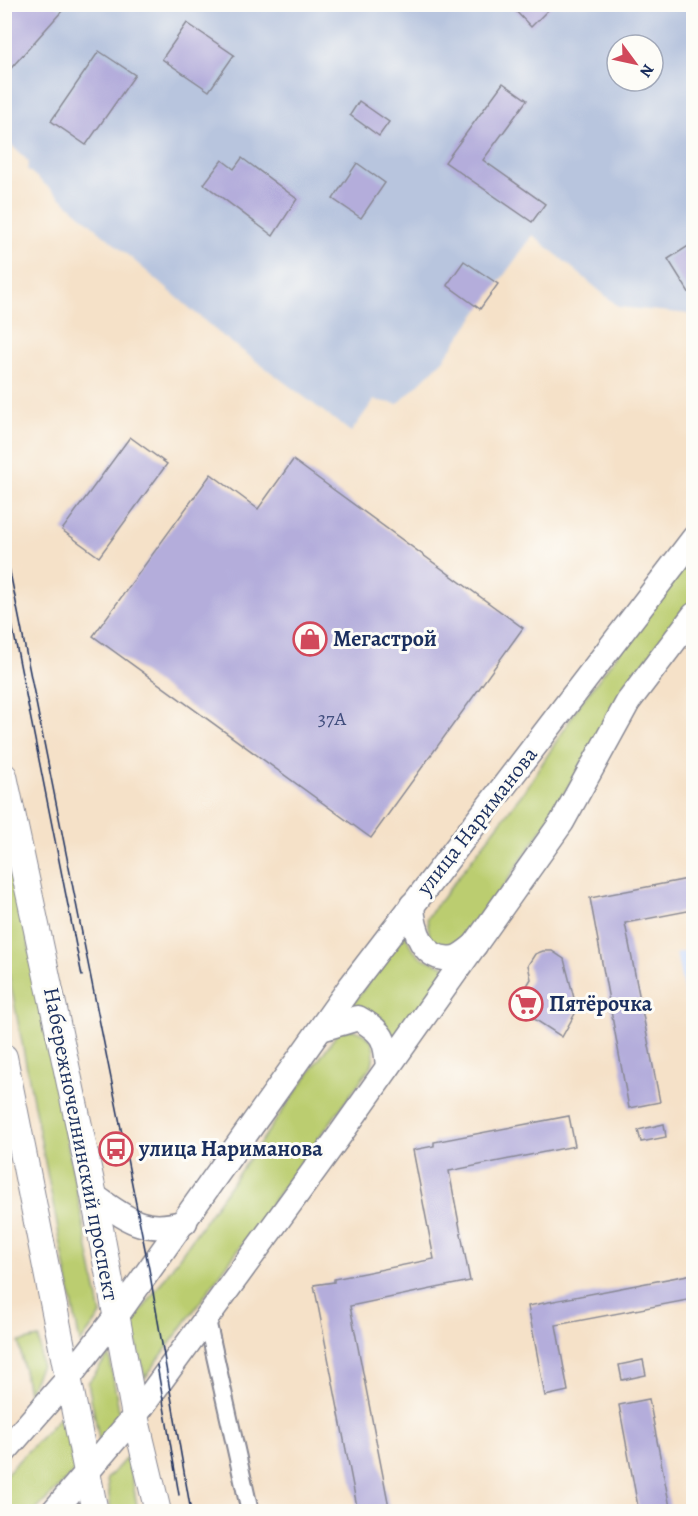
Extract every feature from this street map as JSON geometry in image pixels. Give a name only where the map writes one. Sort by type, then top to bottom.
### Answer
[{"type":"main road","name":"улица Нариманова","points":[[4,1452],[68,1380],[115,1318],[412,905],[693,538]]},
{"type":"main road","points":[[53,1512],[135,1416],[207,1320],[388,1067],[562,822],[628,702],[693,615]]},
{"type":"main road","points":[[4,816],[5,778]]},
{"type":"main road","name":"Набережночелнинский проспект","points":[[5,778],[94,1196],[135,1416],[158,1512]]},
{"type":"main road","points":[[412,905],[413,923],[423,946],[440,957],[456,958],[475,945]]},
{"type":"main road","points":[[321,1029],[358,1018],[377,1029],[387,1045],[388,1067]]},
{"type":"main road","points":[[4,1057],[95,1512]]},
{"type":"main road","points":[[94,1196],[141,1226],[171,1226],[185,1222]]},
{"type":"street","points":[[207,1320],[250,1512]]},
{"type":"shaded area","points":[[4,5],[693,5],[693,312],[690,314],[619,307],[533,235],[443,360],[398,404],[374,400],[351,432],[220,334],[27,169],[29,162],[5,139]]},
{"type":"shaded area","points":[[694,949],[693,1038],[676,953]]},
{"type":"green space","points":[[693,554],[693,599],[639,670],[543,828],[468,939],[449,950],[430,940],[427,918],[528,786],[580,704]]},
{"type":"green space","points":[[6,829],[101,1315],[80,1343],[5,955]]},
{"type":"green space","points":[[406,932],[415,952],[447,967],[398,1043],[381,1017],[360,1008],[346,1013]]},
{"type":"green space","points":[[353,1030],[365,1035],[372,1042],[374,1052],[372,1065],[145,1378],[132,1324],[339,1031]]},
{"type":"green space","points":[[39,1338],[41,1365],[28,1393],[19,1342]]},
{"type":"green space","points":[[109,1354],[120,1416],[100,1444],[88,1383]]},
{"type":"green space","points":[[63,1414],[75,1471],[35,1511],[5,1512],[5,1475]]},
{"type":"green space","points":[[128,1456],[138,1511],[111,1511],[107,1479]]},
{"type":"building","points":[[4,4],[55,4],[62,11],[4,76]]},
{"type":"building","points":[[509,4],[554,4],[531,27]]},
{"type":"building","points":[[187,23],[234,55],[209,91],[162,59]]},
{"type":"building","points":[[99,51],[135,75],[86,145],[51,121]]},
{"type":"building","points":[[503,83],[527,100],[483,160],[545,204],[532,222],[445,162]]},
{"type":"building","points":[[359,101],[389,122],[379,136],[350,115]]},
{"type":"building","points":[[242,158],[297,199],[273,236],[204,184],[222,160],[234,169]]},
{"type":"building","points":[[357,163],[385,183],[361,218],[333,199]]},
{"type":"building","points":[[693,243],[693,299],[668,259]]},
{"type":"building","points":[[464,261],[498,284],[480,309],[447,285]]},
{"type":"building","points":[[130,437],[167,464],[99,557],[62,530]]},
{"type":"building","points":[[293,460],[523,628],[371,838],[93,636],[211,474],[258,509]]},
{"type":"building","points":[[693,878],[693,910],[625,923],[660,1102],[629,1108],[590,898]]},
{"type":"building","points":[[552,951],[564,959],[577,1010],[562,1037],[519,1009],[517,1002],[531,979],[528,965],[535,954]]},
{"type":"building","points":[[569,1116],[575,1146],[449,1171],[470,1281],[350,1306],[390,1512],[358,1512],[314,1285],[434,1259],[413,1150],[434,1146],[434,1142]]},
{"type":"building","points":[[664,1124],[666,1137],[641,1142],[638,1130]]},
{"type":"building","points":[[693,1274],[693,1299],[556,1325],[568,1391],[545,1396],[528,1306]]},
{"type":"building","points":[[643,1360],[646,1375],[622,1380],[619,1365]]},
{"type":"building","points":[[649,1399],[671,1512],[639,1512],[619,1405]]},
{"type":"tram line","points":[[4,542],[149,1269],[191,1512]]},
{"type":"tram line","points":[[4,584],[82,976]]},
{"type":"tram line","points":[[157,1365],[179,1495]]},
{"type":"place","name":"Мегастрой","points":[[310,639]]},
{"type":"place","name":"Пятёрочка","points":[[526,1004]]},
{"type":"place","name":"улица Нариманова","points":[[116,1149]]}]
